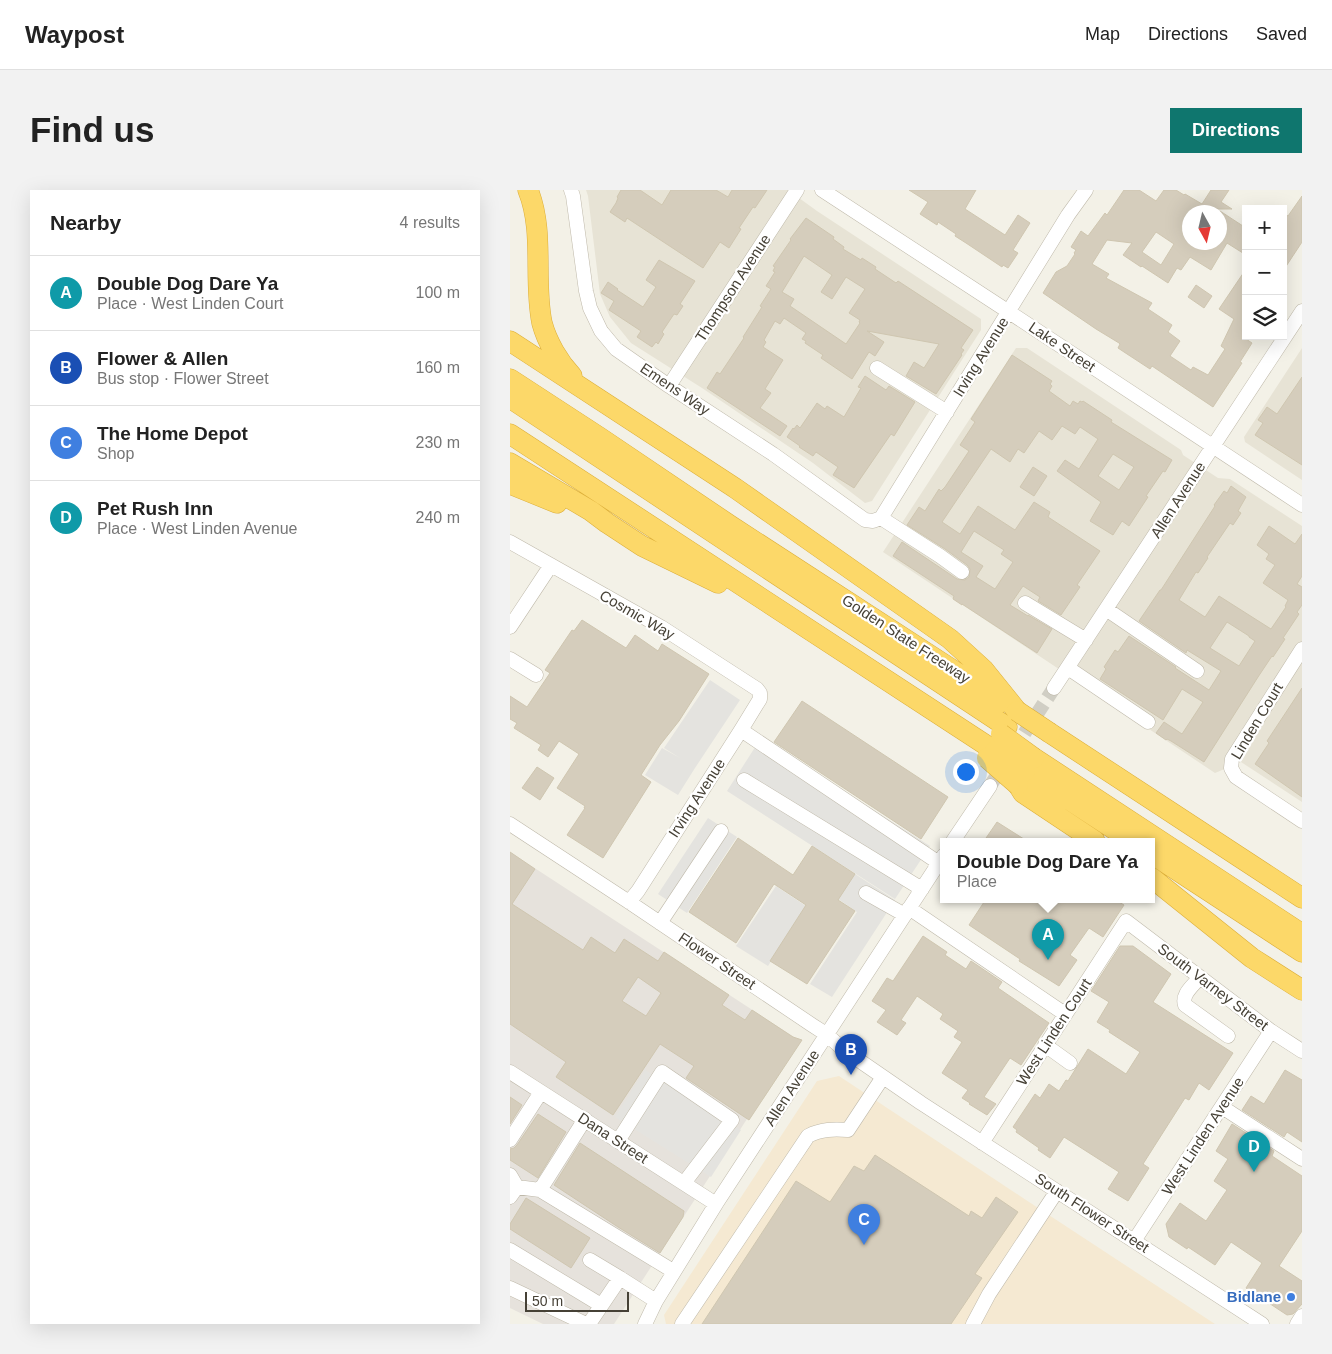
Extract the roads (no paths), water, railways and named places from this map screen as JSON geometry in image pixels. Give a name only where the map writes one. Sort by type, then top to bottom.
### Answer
[{"type":"highway","points":[[528,190],[535,212],[537,229],[540,310],[543,324],[554,351],[565,368],[596,397]]},
{"type":"highway","points":[[510,340],[735,488],[950,639],[984,670],[1001,736]]},
{"type":"highway","name":"Golden State Freeway","points":[[510,379],[731,526],[1001,736],[1034,759],[1128,838]]},
{"type":"highway","points":[[510,398],[1034,759],[1302,934]]},
{"type":"highway","points":[[510,414],[1034,759],[1302,918]]},
{"type":"highway","points":[[510,434],[959,728],[1001,736]]},
{"type":"highway","points":[[510,463],[591,511],[642,546],[788,617]]},
{"type":"highway","points":[[510,484],[607,523]]},
{"type":"highway","points":[[1034,759],[1023,793],[1090,838]]},
{"type":"highway","name":"Golden State Freeway","points":[[1034,759],[1263,872],[1302,898]]},
{"type":"highway","points":[[1155,856],[1302,952]]},
{"type":"highway","points":[[1263,872],[1302,880]]},
{"type":"highway","points":[[1155,880],[1252,958],[1302,990]]},
{"type":"street","name":"Emens Way","points":[[571,190],[574,196],[586,291],[590,308],[601,331],[616,350],[773,454],[864,520],[877,520],[925,546],[962,572]]},
{"type":"street","name":"Thompson Avenue","points":[[669,386],[797,190]]},
{"type":"street","name":"Lake Street","points":[[822,190],[1302,505]]},
{"type":"street","name":"Irving Avenue","points":[[877,520],[947,412],[1068,215],[1086,190]]},
{"type":"street","name":"Allen Avenue","points":[[1054,688],[1302,311]]},
{"type":"street","points":[[877,368],[947,412]]},
{"type":"street","name":"Cosmic Way","points":[[510,542],[661,627],[757,689],[760,693]]},
{"type":"street","points":[[510,627],[551,565]]},
{"type":"street","points":[[1026,603],[1086,640]]},
{"type":"street","points":[[1106,609],[1198,671]]},
{"type":"street","name":"Linden Court","points":[[1302,649],[1232,759],[1231,768],[1236,777],[1302,821]]},
{"type":"street","points":[[510,659],[536,675]]},
{"type":"street","points":[[1068,668],[1148,722]]},
{"type":"street","name":"Irving Avenue","points":[[629,902],[638,891],[741,730],[760,699],[760,693]]},
{"type":"street","points":[[741,730],[940,858]]},
{"type":"street","points":[[744,780],[922,889]]},
{"type":"street","points":[[955,838],[990,786]]},
{"type":"street","name":"Flower Street","points":[[510,824],[826,1034],[844,1050],[921,1103]]},
{"type":"street","points":[[660,923],[721,831]]},
{"type":"street","name":"Allen Avenue","points":[[645,1324],[673,1271],[940,862]]},
{"type":"street","points":[[866,892],[936,926],[1060,1011]]},
{"type":"street","name":"South Varney Street","points":[[1126,921],[1271,1031],[1302,1051]]},
{"type":"street","name":"West Linden Court","points":[[982,1143],[1045,1046],[1060,1011],[1126,921]]},
{"type":"street","points":[[1200,977],[1184,996],[1185,1005],[1228,1036]]},
{"type":"street","name":"West Linden Avenue","points":[[1134,1241],[1271,1031]]},
{"type":"street","points":[[1045,1046],[1070,1063]]},
{"type":"street","name":"Dana Street","points":[[510,1072],[716,1204]]},
{"type":"street","points":[[618,1141],[662,1072],[732,1120],[684,1183]]},
{"type":"street","points":[[682,1324],[808,1136],[815,1132],[830,1129],[848,1130],[883,1077]]},
{"type":"street","points":[[510,1140],[541,1092]]},
{"type":"street","name":"South Flower Street","points":[[921,1103],[1262,1324]]},
{"type":"street","points":[[1222,1107],[1302,1159]]},
{"type":"street","points":[[540,1190],[585,1119]]},
{"type":"street","points":[[512,1186],[540,1190],[673,1271]]},
{"type":"street","points":[[973,1324],[989,1294],[1057,1191]]},
{"type":"street","points":[[510,1250],[601,1306]]},
{"type":"street","points":[[590,1260],[656,1300]]},
{"type":"street","points":[[510,1288],[588,1324],[620,1278]]},
{"type":"street","points":[[1297,1324],[1302,1316]]},
{"type":"tunnel","points":[[990,786],[1054,688]]},
{"type":"place","name":"Double Dog Dare Ya","points":[[1048,960]]},
{"type":"place","name":"Flower & Allen","points":[[851,1075]]},
{"type":"place","name":"Pet Rush Inn","points":[[1254,1172]]},
{"type":"place","name":"The Home Depot","points":[[864,1245]]},
{"type":"place","name":"Bidlane","points":[[1291,1297]]}]
